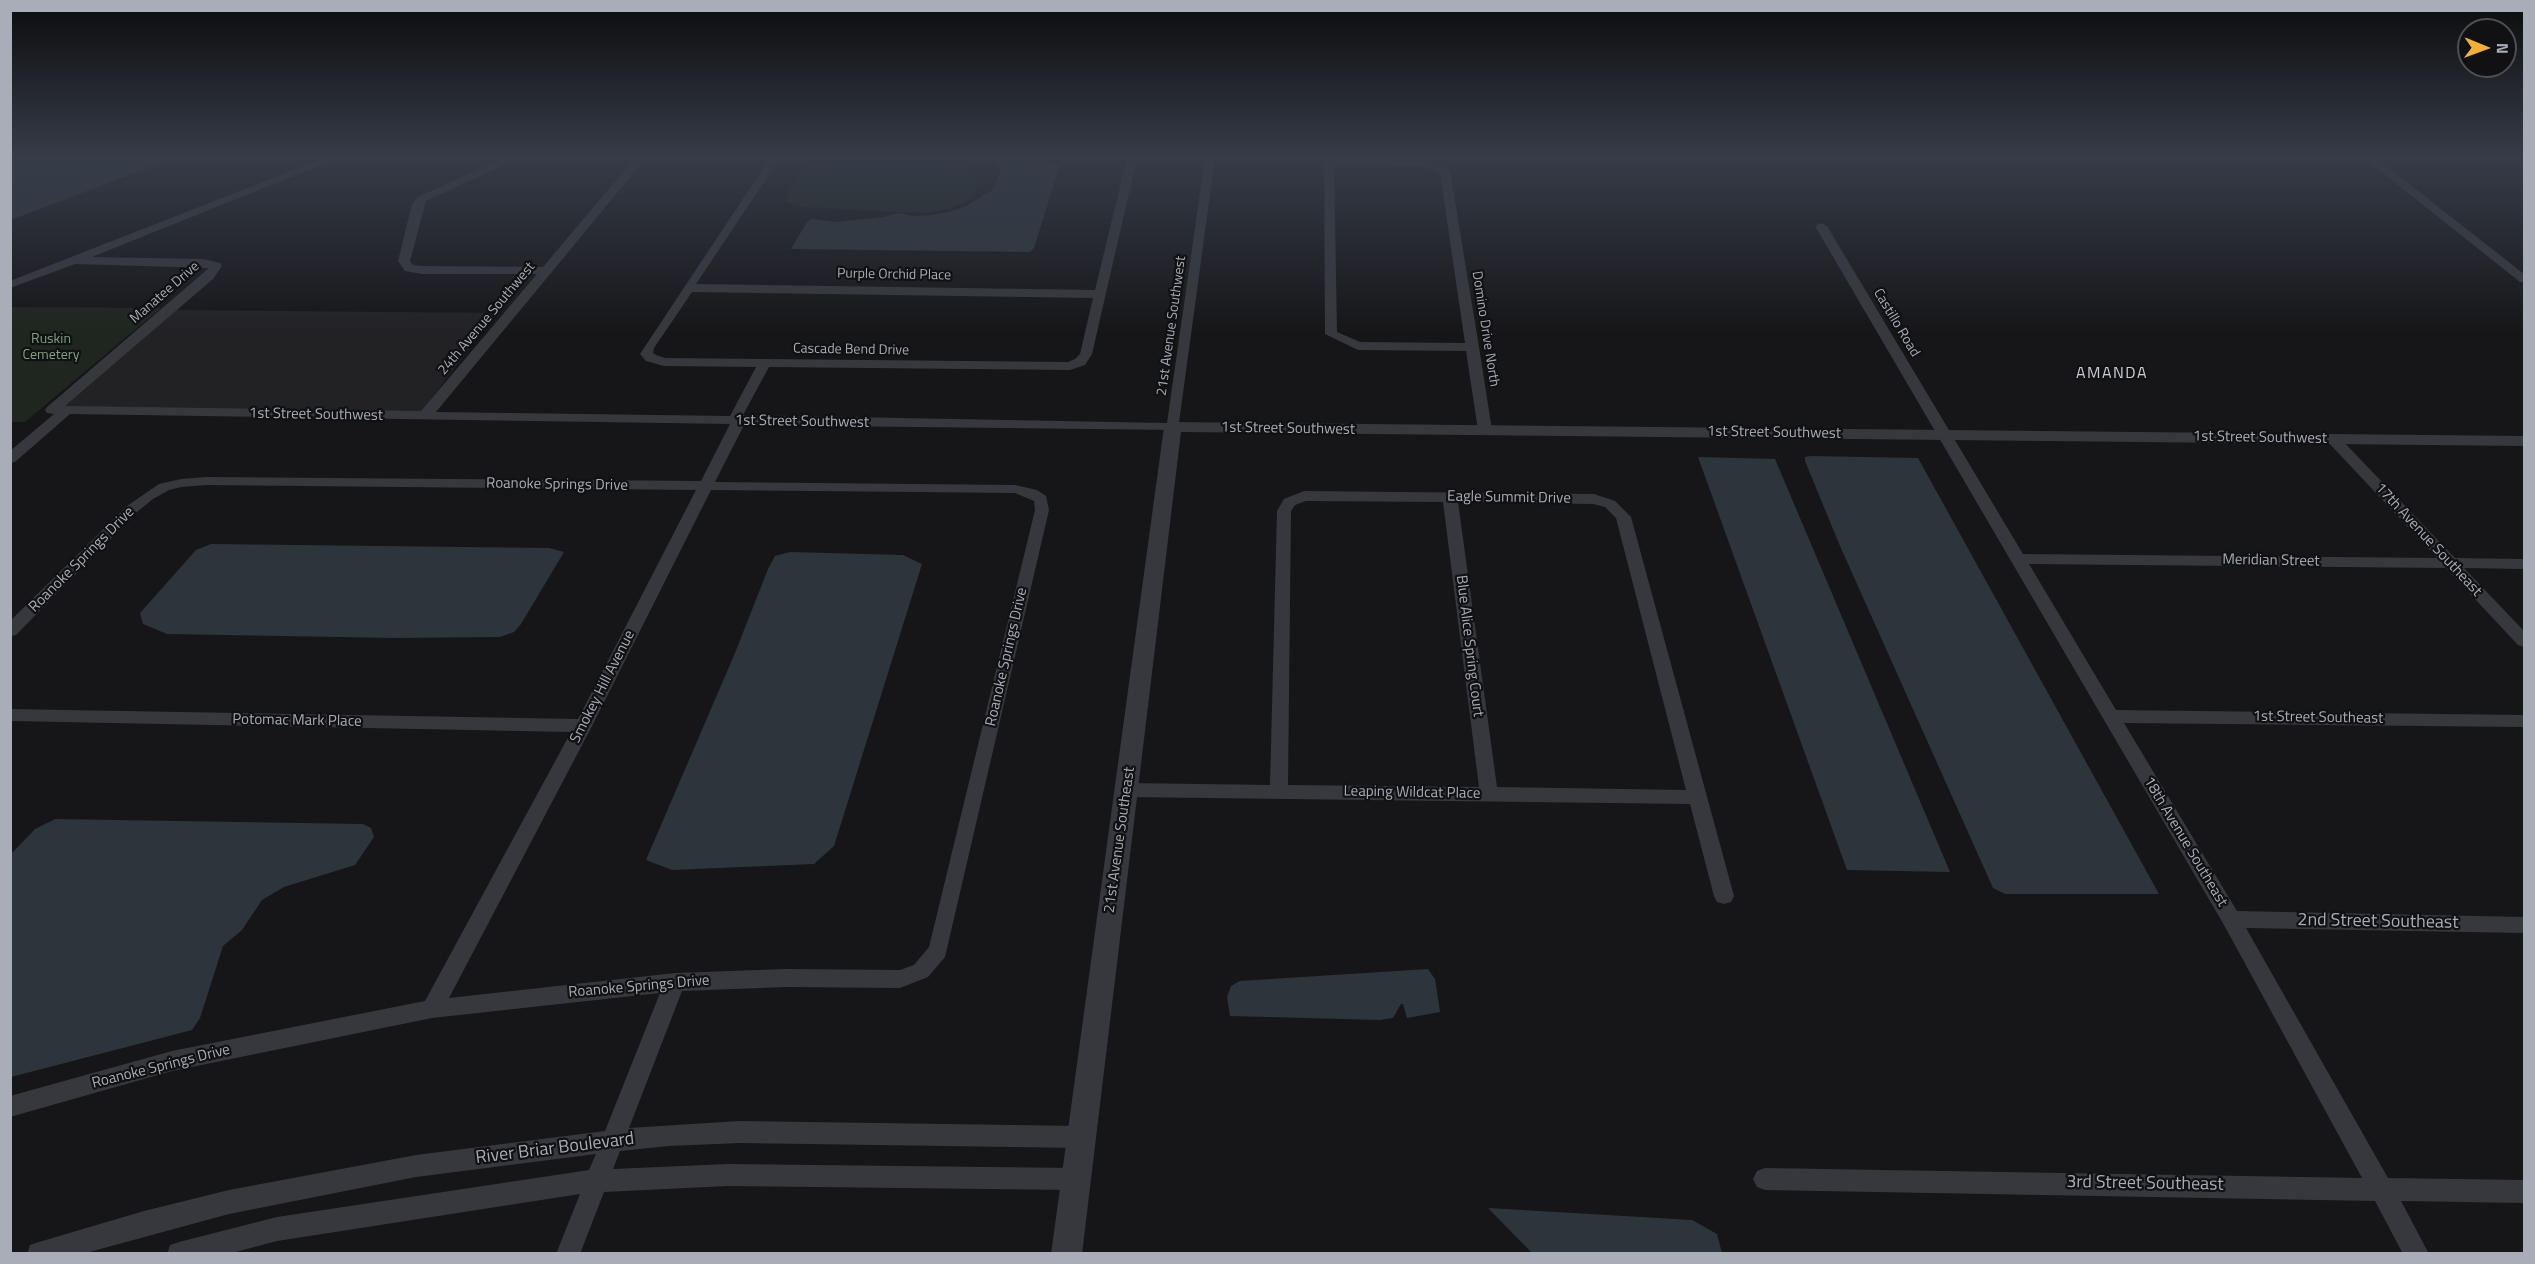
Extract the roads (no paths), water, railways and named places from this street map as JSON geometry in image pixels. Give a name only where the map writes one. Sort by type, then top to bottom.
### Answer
[{"type":"street","name":"Manatee Drive","points":[[10,285],[183,217]]},
{"type":"street","points":[[415,217],[404,261],[409,268],[546,271]]},
{"type":"street","name":"24th Avenue Southwest","points":[[425,416],[591,217]]},
{"type":"street","name":"Cascade Bend Drive","points":[[736,217],[648,348],[646,354],[651,358],[664,362],[1070,366],[1080,362],[1086,354],[1118,217]]},
{"type":"street","name":"21st Avenue Southwest","points":[[1173,427],[1202,217]]},
{"type":"street","points":[[1330,217],[1332,334],[1358,346],[1473,348]]},
{"type":"street","name":"Domino Drive North","points":[[1452,217],[1485,430]]},
{"type":"street","points":[[2445,217],[2524,279]]},
{"type":"street","name":"Castillo Road","points":[[1821,226],[1945,435]]},
{"type":"street","name":"Manatee Drive","points":[[59,411],[209,276],[216,266],[203,263],[73,260]]},
{"type":"street","name":"Purple Orchid Place","points":[[688,288],[1100,294]]},
{"type":"street","name":"Smokey Hill Avenue","points":[[432,1009],[583,726],[740,421],[736,414],[765,363]]},
{"type":"street","points":[[10,459],[59,411]]},
{"type":"street","name":"1st Street Southwest","points":[[59,411],[1173,427],[2524,441]]},
{"type":"street","name":"21st Avenue Southeast","points":[[1066,1254],[1173,427]]},
{"type":"street","name":"18th Avenue Southeast","points":[[1945,435],[2231,920],[2417,1254]]},
{"type":"street","name":"17th Avenue Southeast","points":[[2332,438],[2524,642]]},
{"type":"street","name":"Roanoke Springs Drive","points":[[10,631],[140,502],[164,487],[181,483],[206,481],[1015,489],[1032,493],[1041,499],[1042,510],[938,951],[921,971],[900,979],[786,978],[675,982],[432,1009],[172,1061],[10,1107]]},
{"type":"street","name":"Eagle Summit Drive","points":[[1279,792],[1284,511],[1289,502],[1304,496],[1594,499],[1610,504],[1623,517],[1724,896]]},
{"type":"street","name":"Blue Alice Spring Court","points":[[1450,497],[1489,794]]},
{"type":"street","name":"Meridian Street","points":[[2018,559],[2524,564]]},
{"type":"street","name":"Potomac Mark Place","points":[[10,715],[583,726]]},
{"type":"street","name":"1st Street Southeast","points":[[2111,716],[2524,721]]},
{"type":"street","name":"Leaping Wildcat Place","points":[[1127,790],[1698,797]]},
{"type":"street","name":"2nd Street Southeast","points":[[2231,920],[2524,924]]},
{"type":"street","points":[[568,1254],[675,982]]},
{"type":"street","name":"River Briar Boulevard","points":[[39,1254],[144,1223],[229,1202],[416,1166],[612,1141],[669,1135],[740,1132],[1081,1137]]},
{"type":"street","points":[[179,1254],[277,1229],[595,1181],[728,1175],[1076,1179]]},
{"type":"street","name":"3rd Street Southeast","points":[[1765,1179],[2524,1192]]},
{"type":"district","name":"AMANDA","points":[[2112,374]]},
{"type":"park label","name":"Ruskin Cemetery","points":[[51,348]]}]
